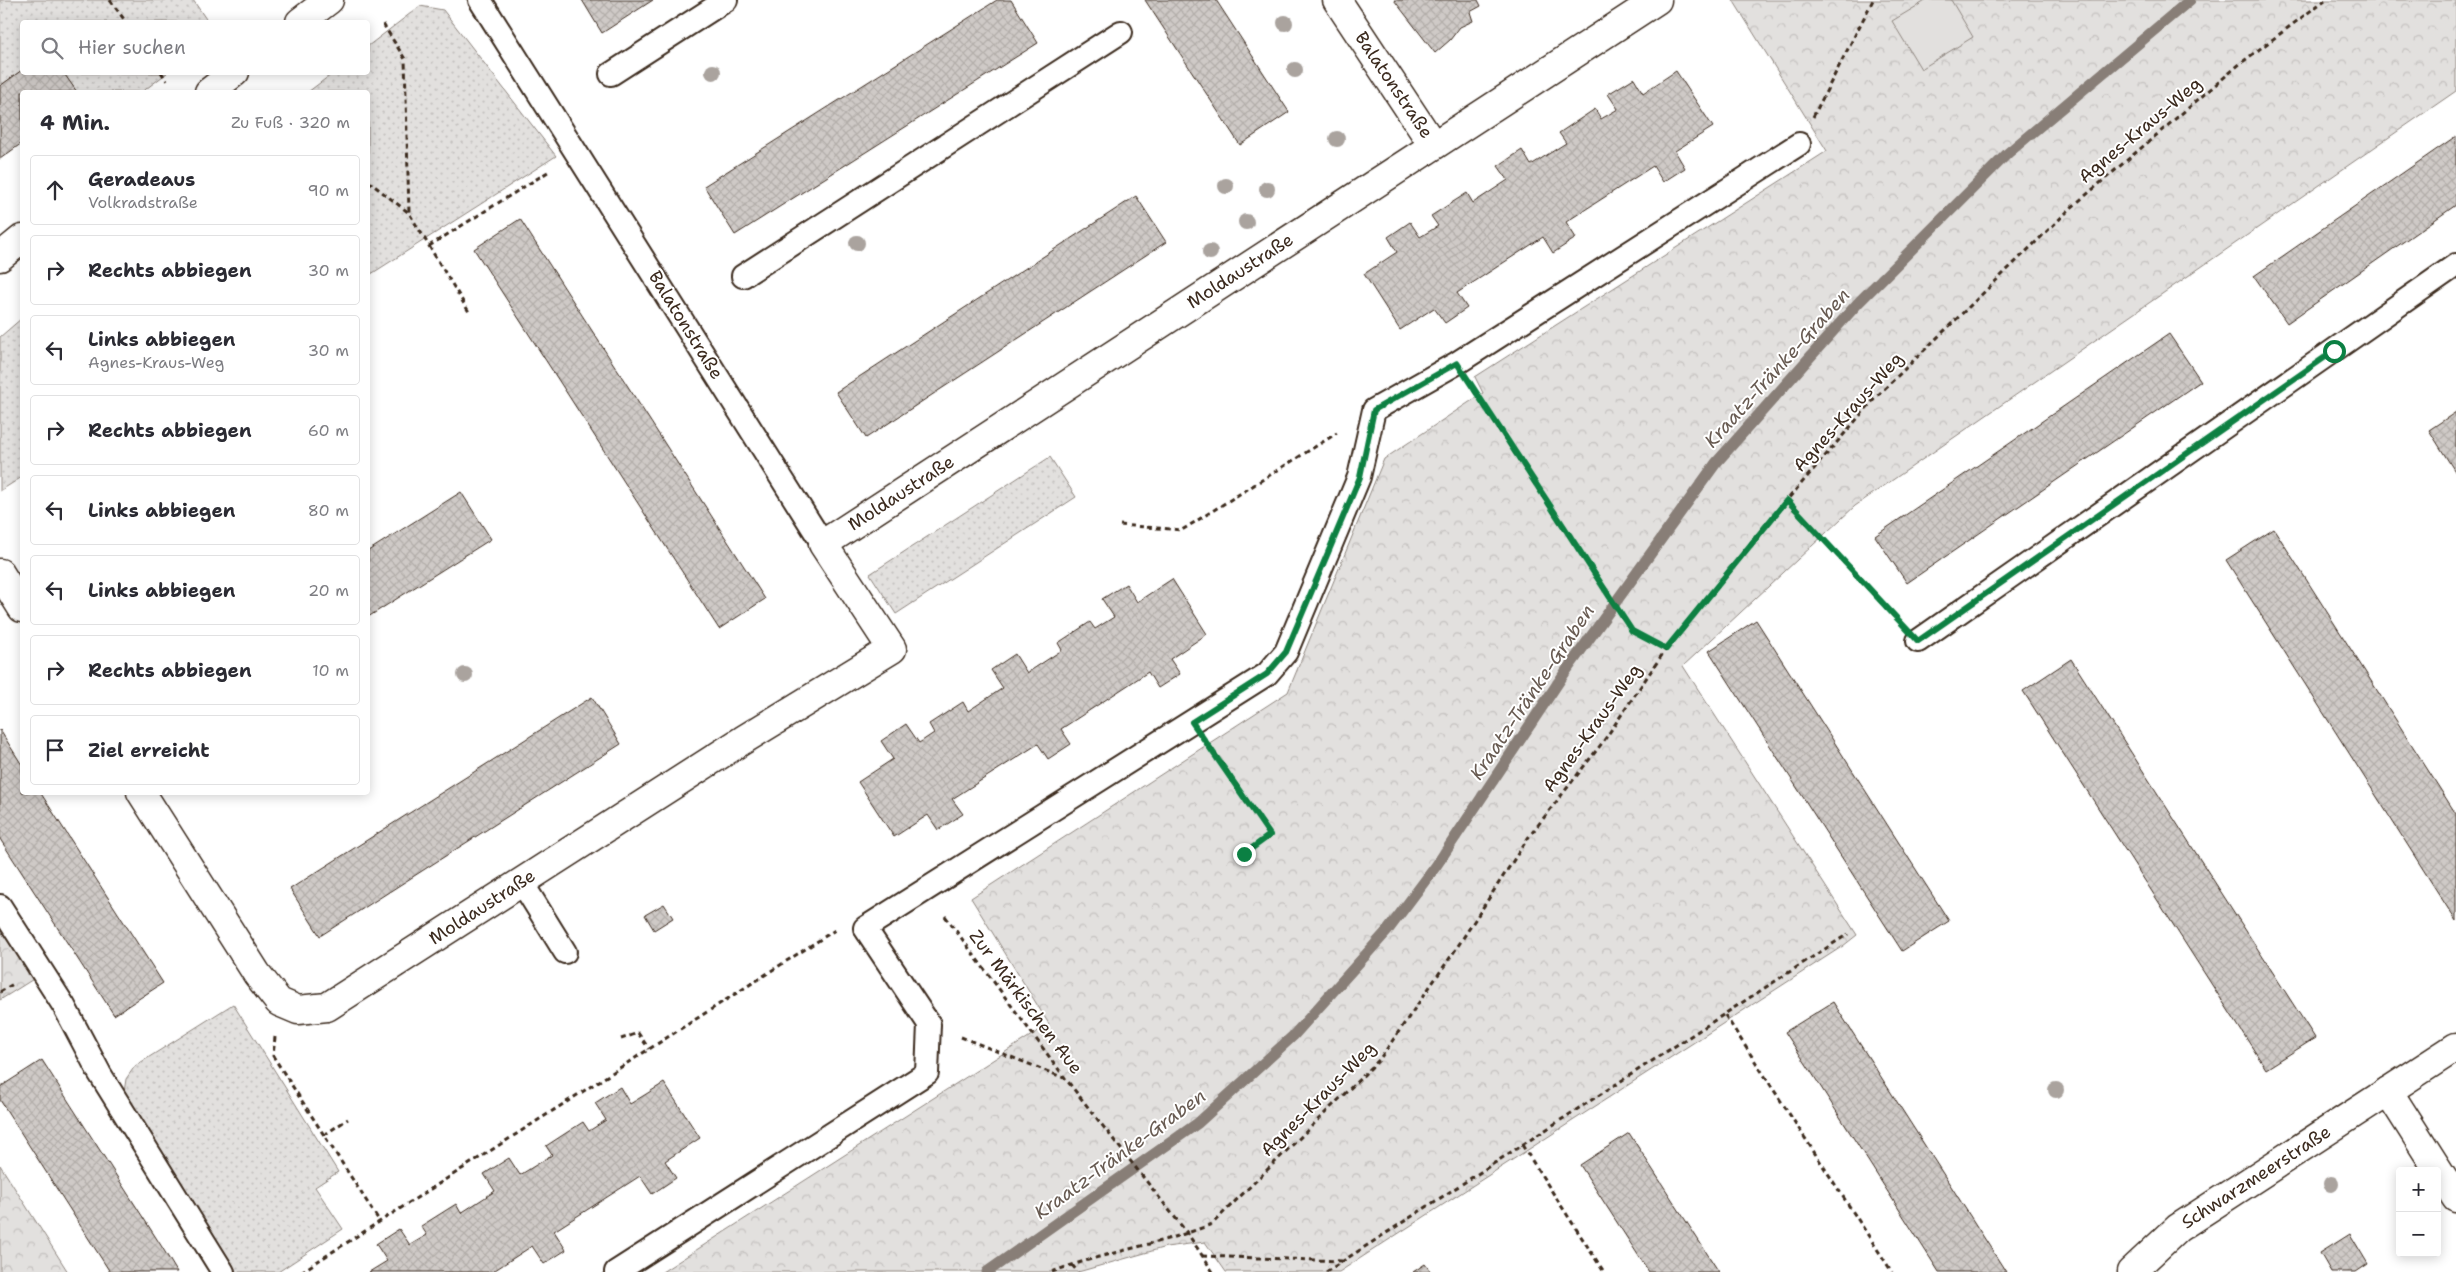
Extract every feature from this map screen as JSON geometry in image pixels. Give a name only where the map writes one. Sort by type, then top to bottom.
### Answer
[{"type":"street","points":[[303,20],[329,0]]},
{"type":"street","name":"Balatonstraße","points":[[1337,0],[1433,145]]},
{"type":"street","name":"Moldaustraße","points":[[823,544],[1658,0]]},
{"type":"street","points":[[212,90],[231,75]]},
{"type":"street","points":[[0,257],[20,241]]},
{"type":"street","name":"Balatonstraße","points":[[823,544],[892,649]]},
{"type":"street","points":[[0,573],[20,605]]},
{"type":"street","name":"Moldaustraße","points":[[279,1002],[298,1010],[327,1007],[743,740],[892,649]]},
{"type":"street","points":[[143,795],[257,974],[279,1002]]},
{"type":"street","name":"Schwarzmeerstraße","points":[[2131,1272],[2178,1228],[2456,1046]]},
{"type":"street","points":[[2388,1091],[2456,1198]]},
{"type":"lane","name":"Balatonstraße","points":[[480,0],[823,544]]},
{"type":"lane","points":[[611,74],[726,0]]},
{"type":"lane","points":[[743,276],[1120,32]]},
{"type":"lane","points":[[616,1272],[927,1073],[929,1024],[865,928],[1267,674],[1286,652],[1360,477],[1374,410],[1457,363],[1799,144]]},
{"type":"lane","points":[[1918,641],[2456,265]]},
{"type":"lane","points":[[521,881],[566,952]]},
{"type":"lane","points":[[0,906],[64,1006],[100,1074],[223,1272]]},
{"type":"path","points":[[110,0],[125,20]]},
{"type":"path","points":[[1799,144],[1873,0]]},
{"type":"path","name":"Agnes-Kraus-Weg","points":[[1052,1272],[1188,1234],[1212,1224],[1379,1060],[1456,949],[1528,838],[1603,742],[1666,649],[1787,500],[1877,396],[2072,207],[2241,63],[2325,0]]},
{"type":"path","points":[[383,24],[405,59],[409,213]]},
{"type":"path","points":[[163,75],[168,81]]},
{"type":"path","points":[[430,246],[577,153]]},
{"type":"path","points":[[370,183],[409,213],[469,312]]},
{"type":"path","points":[[1457,363],[1632,631],[1666,649]]},
{"type":"path","points":[[1120,525],[1182,530],[1293,460]]},
{"type":"path","points":[[1787,500],[1918,641]]},
{"type":"path","points":[[1192,722],[1270,835],[1244,854]]},
{"type":"path","name":"Zur Märkischen Aue","points":[[926,891],[1065,1078],[1188,1234],[1213,1272]]},
{"type":"path","points":[[301,1272],[840,926]]},
{"type":"path","points":[[1326,1272],[1848,934]]},
{"type":"path","points":[[279,1002],[273,1056],[380,1222]]},
{"type":"path","points":[[1725,1015],[1892,1272]]},
{"type":"path","points":[[929,1024],[1065,1078]]},
{"type":"path","points":[[622,1039],[638,1033],[649,1049]]},
{"type":"path","points":[[324,1135],[348,1119]]},
{"type":"path","points":[[1522,1145],[1604,1272]]},
{"type":"path","points":[[1202,1256],[1343,1261]]},
{"type":"path","points":[[1072,1265],[1078,1272]]},
{"type":"green space","points":[[0,0],[193,0],[207,20],[20,20],[20,71],[0,86]]},
{"type":"green space","points":[[1733,0],[2456,0],[2456,91],[1855,506],[1683,666],[1857,935],[1843,946],[1339,1272],[1226,1272],[1205,1242],[1166,1247],[1078,1272],[662,1272],[1049,1024],[971,898],[1288,692],[1384,459],[1483,393],[1475,377],[1827,151]]},
{"type":"green space","points":[[1927,0],[1951,0],[1973,37],[1921,69],[1892,21]]},
{"type":"green space","points":[[420,6],[443,10],[556,156],[370,275],[370,90],[311,90],[330,75],[370,75],[370,44]]},
{"type":"green space","points":[[64,75],[164,75],[145,90],[76,90]]},
{"type":"green space","points":[[20,320],[20,478],[0,491],[0,337]]},
{"type":"green space","points":[[1050,457],[1076,497],[896,614],[870,574]]},
{"type":"green space","points":[[0,924],[35,978],[0,1000]]},
{"type":"green space","points":[[233,1004],[338,1172],[315,1187],[343,1229],[278,1272],[234,1272],[124,1092],[126,1079],[135,1066]]},
{"type":"green space","points":[[0,1165],[68,1272],[0,1272]]},
{"type":"building","points":[[582,0],[653,0],[602,33]]},
{"type":"building","points":[[997,0],[1011,0],[1038,43],[735,235],[704,186]]},
{"type":"building","points":[[1145,0],[1216,0],[1289,112],[1240,145]]},
{"type":"building","points":[[1394,0],[1478,0],[1481,6],[1470,12],[1473,21],[1460,27],[1450,40],[1435,53]]},
{"type":"building","points":[[20,71],[20,75],[65,75],[76,90],[20,90],[20,144],[0,159],[0,86]]},
{"type":"building","points":[[1676,71],[1713,127],[1675,151],[1685,168],[1663,182],[1653,166],[1566,222],[1576,238],[1553,253],[1543,237],[1457,293],[1467,308],[1445,323],[1434,308],[1400,330],[1364,274],[1397,252],[1388,237],[1410,222],[1420,237],[1438,226],[1431,216],[1467,193],[1473,203],[1508,180],[1498,166],[1522,150],[1531,165],[1566,143],[1559,133],[1595,109],[1601,119],[1618,109],[1608,94],[1634,78],[1643,93]]},
{"type":"building","points":[[2456,136],[2456,205],[2287,323],[2254,276]]},
{"type":"building","points":[[1136,196],[1166,242],[866,438],[836,392]]},
{"type":"building","points":[[520,219],[765,599],[719,629],[474,249]]},
{"type":"building","points":[[2169,334],[2201,381],[1907,583],[1875,536]]},
{"type":"building","points":[[2456,412],[2456,473],[2429,430]]},
{"type":"building","points":[[461,492],[491,539],[370,616],[370,550]]},
{"type":"building","points":[[2274,529],[2456,814],[2456,921],[2226,560]]},
{"type":"building","points":[[1172,579],[1207,634],[1170,659],[1180,674],[1158,688],[1148,672],[1061,729],[1071,744],[1048,759],[1038,744],[952,799],[963,814],[938,830],[928,815],[894,837],[858,782],[893,759],[881,741],[906,724],[919,743],[934,733],[929,724],[963,702],[968,711],[1003,688],[991,670],[1015,654],[1027,673],[1062,650],[1058,643],[1090,622],[1095,629],[1114,617],[1102,599],[1126,584],[1137,602]]},
{"type":"building","points":[[1756,620],[1949,921],[1902,951],[1709,651]]},
{"type":"building","points":[[2071,659],[2315,1038],[2266,1069],[2023,691]]},
{"type":"building","points":[[592,697],[621,744],[320,936],[290,889]]},
{"type":"building","points":[[0,730],[20,762],[20,795],[42,795],[163,983],[114,1015],[0,839]]},
{"type":"building","points":[[664,904],[673,918],[654,930],[645,915]]},
{"type":"building","points":[[1833,1002],[2006,1272],[1939,1272],[1785,1032]]},
{"type":"building","points":[[42,1060],[177,1272],[110,1272],[0,1100],[0,1087]]},
{"type":"building","points":[[664,1083],[700,1138],[665,1161],[676,1178],[652,1194],[640,1176],[554,1231],[566,1250],[544,1264],[532,1246],[492,1272],[369,1272],[387,1261],[376,1244],[399,1229],[410,1245],[427,1235],[421,1226],[456,1204],[461,1213],[495,1191],[484,1174],[509,1158],[520,1175],[552,1155],[546,1146],[583,1122],[589,1131],[606,1120],[595,1103],[620,1087],[630,1104]]},
{"type":"building","points":[[1629,1133],[1719,1272],[1649,1272],[1580,1165]]},
{"type":"building","points":[[2350,1234],[2368,1264],[2356,1272],[2331,1272],[2320,1253]]},
{"type":"building","points":[[1425,1264],[1431,1272],[1413,1272]]},
{"type":"waterway","name":"Kraatz-Tränke-Graben","points":[[987,1272],[1198,1123],[1293,1036],[1388,930],[1436,866],[1566,671],[1716,463],[1858,303],[2008,153],[2190,0]]},
{"type":"route","points":[[1244,854],[1270,835],[1192,722],[1267,674],[1286,652],[1360,477],[1374,410],[1457,363],[1527,473],[1632,631],[1666,649],[1787,500],[1918,641],[2334,351]]}]
